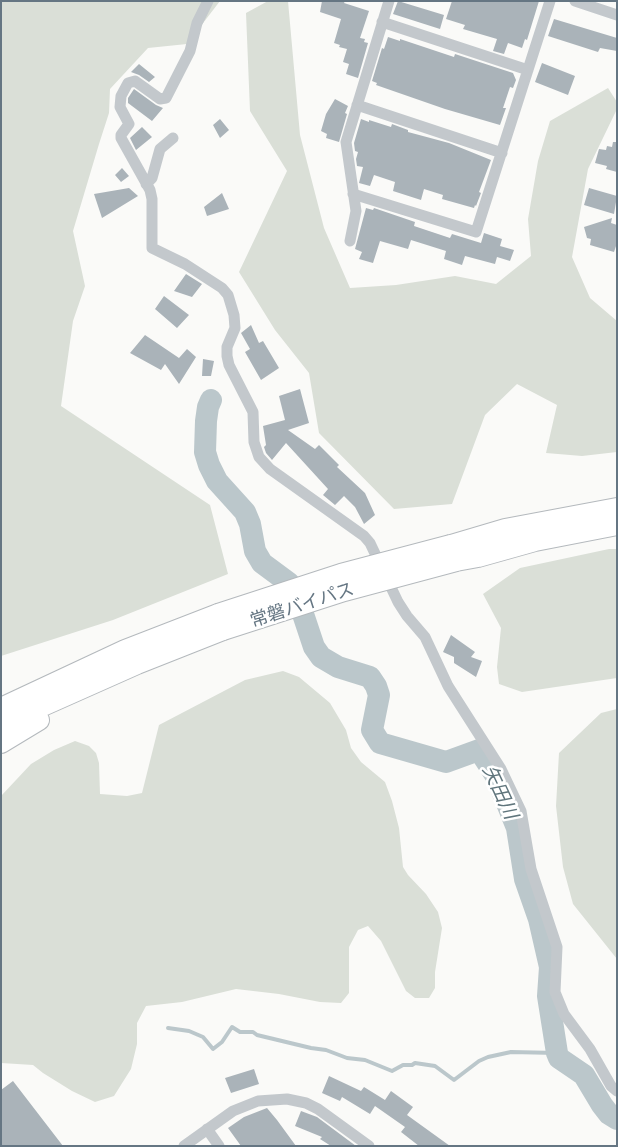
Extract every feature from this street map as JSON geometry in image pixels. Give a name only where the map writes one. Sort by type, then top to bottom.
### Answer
[{"type":"highway","points":[[557,518],[617,494]]},
{"type":"highway","name":"常磐バイパス","points":[[1,708],[38,689],[131,657],[341,574],[454,553],[505,529],[617,508]]},
{"type":"highway","name":"常磐バイパス","points":[[454,553],[478,557],[535,541],[617,525]]},
{"type":"highway","points":[[478,557],[535,552],[568,544],[617,536]]},
{"type":"highway","points":[[1,699],[131,657]]},
{"type":"highway","points":[[1,743],[131,657]]},
{"type":"highway","name":"常磐バイパス","points":[[1,726],[131,657]]},
{"type":"street","points":[[208,1],[197,23],[190,51],[166,98],[160,99],[135,81],[128,83],[121,96],[120,107],[129,124],[121,138],[150,190],[153,210],[152,248],[185,264],[222,288],[231,303],[235,328],[227,347],[227,356],[229,365],[253,412],[254,442],[259,457],[270,469],[364,536],[370,543],[398,602],[425,637],[448,686],[501,769],[521,811],[531,869],[557,947],[555,992],[564,1014],[590,1049],[611,1086],[617,1091]]},
{"type":"street","points":[[350,241],[356,211],[346,142],[389,1]]},
{"type":"street","points":[[353,194],[476,232],[550,1]]},
{"type":"street","points":[[575,1],[611,9]]},
{"type":"street","points":[[382,22],[528,70]]},
{"type":"street","points":[[357,105],[502,153]]},
{"type":"street","points":[[146,184],[152,178],[160,149],[173,138]]},
{"type":"street","points":[[184,1146],[232,1111],[258,1101],[287,1099],[306,1103],[318,1109],[369,1146]]},
{"type":"street","points":[[207,1129],[219,1146]]},
{"type":"shaded area","points":[[1,1],[220,1],[187,44],[148,48],[110,89],[109,113],[73,231],[85,286],[73,321],[61,406],[210,505],[228,574],[113,620],[1,656]]},
{"type":"shaded area","points":[[268,1],[288,1],[300,135],[324,228],[350,288],[396,285],[455,276],[496,284],[531,256],[528,219],[538,161],[550,121],[608,88],[617,102],[617,109],[588,169],[572,257],[590,298],[617,321],[617,452],[582,456],[546,453],[557,405],[517,384],[485,415],[452,504],[394,509],[319,433],[309,373],[275,330],[239,272],[287,171],[250,111],[246,13]]},
{"type":"shaded area","points":[[609,549],[617,549],[617,678],[522,692],[499,684],[497,667],[501,628],[483,594],[520,568]]},
{"type":"shaded area","points":[[283,671],[299,677],[330,703],[346,730],[351,748],[361,762],[385,782],[399,828],[403,867],[426,894],[438,912],[442,928],[435,972],[435,988],[429,998],[415,998],[406,991],[381,941],[368,926],[358,930],[349,947],[349,993],[341,1003],[320,1002],[279,994],[236,989],[182,1002],[146,1006],[137,1023],[137,1044],[131,1069],[114,1096],[95,1102],[72,1091],[33,1065],[1,1063],[1,796],[31,764],[54,750],[75,741],[89,746],[96,753],[99,763],[100,794],[127,796],[142,793],[159,725],[245,680]]},
{"type":"shaded area","points":[[617,709],[617,959],[573,904],[563,867],[556,806],[559,753],[601,713]]},
{"type":"building","points":[[322,1],[345,1],[344,3],[369,11],[360,38],[365,39],[364,42],[368,43],[358,78],[346,74],[349,64],[343,62],[347,49],[339,47],[340,45],[334,43],[341,19],[320,12]]},
{"type":"building","points":[[398,1],[444,15],[440,29],[393,14]]},
{"type":"building","points":[[452,1],[539,1],[527,40],[525,39],[522,48],[508,43],[504,54],[493,51],[497,39],[463,29],[465,25],[446,19]]},
{"type":"building","points":[[554,19],[617,38],[617,51],[600,48],[598,52],[548,36]]},
{"type":"building","points":[[388,37],[400,41],[400,39],[454,57],[455,54],[513,73],[516,80],[513,88],[510,87],[500,125],[445,109],[376,85],[377,83],[372,81],[382,48],[384,49]]},
{"type":"building","points":[[542,63],[575,76],[568,95],[535,82]]},
{"type":"building","points":[[139,64],[155,77],[149,82],[131,72]]},
{"type":"building","points":[[134,89],[163,108],[152,121],[128,103],[128,98]]},
{"type":"building","points":[[335,99],[348,106],[339,142],[326,138],[327,134],[321,131],[326,114]]},
{"type":"building","points":[[220,119],[229,130],[220,138],[213,125]]},
{"type":"building","points":[[361,119],[391,127],[392,124],[408,130],[408,132],[449,143],[491,160],[476,206],[474,208],[442,199],[443,195],[424,189],[421,200],[393,191],[395,182],[374,175],[370,186],[359,183],[363,167],[357,166],[358,152],[355,151],[354,143]]},
{"type":"building","points":[[142,127],[152,137],[136,150],[130,138]]},
{"type":"building","points":[[613,142],[617,142],[617,172],[606,169],[607,166],[595,163],[599,149],[606,150],[607,146],[612,147]]},
{"type":"building","points":[[122,168],[129,176],[121,182],[115,175]]},
{"type":"building","points":[[129,188],[138,196],[102,218],[94,194]]},
{"type":"building","points":[[589,188],[617,196],[614,214],[584,205]]},
{"type":"building","points":[[222,193],[229,209],[207,216],[204,207]]},
{"type":"building","points":[[366,208],[373,210],[374,208],[415,222],[414,226],[450,238],[452,234],[481,243],[484,233],[502,239],[500,246],[514,250],[510,261],[497,257],[495,264],[465,256],[462,265],[444,259],[446,251],[411,240],[408,249],[380,241],[373,263],[359,259],[362,252],[355,249]]},
{"type":"building","points":[[612,218],[611,223],[617,225],[617,243],[614,252],[590,245],[591,239],[587,238],[584,227]]},
{"type":"building","points":[[186,274],[202,284],[192,297],[174,291]]},
{"type":"building","points":[[164,296],[189,315],[177,328],[155,309]]},
{"type":"building","points":[[251,325],[259,343],[263,341],[279,368],[261,380],[245,352],[250,349],[241,333]]},
{"type":"building","points":[[145,335],[179,358],[187,349],[196,357],[179,384],[165,364],[161,370],[130,353]]},
{"type":"building","points":[[203,359],[214,361],[211,376],[202,376]]},
{"type":"building","points":[[300,389],[309,423],[288,430],[315,449],[319,445],[339,465],[337,467],[365,493],[375,515],[364,524],[355,507],[344,496],[335,505],[323,495],[328,489],[286,443],[272,460],[266,453],[263,426],[285,420],[279,396]]},
{"type":"building","points":[[451,635],[475,652],[471,657],[482,661],[476,677],[454,663],[454,657],[443,652]]},
{"type":"building","points":[[254,1069],[259,1084],[231,1093],[225,1078]]},
{"type":"building","points":[[329,1076],[361,1091],[364,1087],[385,1100],[391,1091],[413,1107],[407,1115],[450,1146],[419,1146],[401,1132],[405,1127],[375,1106],[370,1114],[342,1097],[340,1101],[322,1093]]},
{"type":"building","points":[[13,1081],[63,1146],[1,1146],[1,1090]]},
{"type":"building","points":[[267,1108],[296,1146],[241,1146],[228,1128],[244,1117]]},
{"type":"building","points":[[301,1111],[317,1117],[356,1146],[331,1146],[320,1139],[322,1137],[295,1126]]},
{"type":"waterway","name":"矢田川","points":[[211,400],[206,421],[205,452],[209,465],[217,481],[245,512],[250,524],[255,551],[262,563],[289,583],[296,593],[314,647],[321,657],[338,667],[370,677],[376,686],[379,695],[372,730],[380,743],[446,762],[479,750],[496,776],[517,828],[525,879],[539,919],[550,967],[548,996],[557,1053],[559,1058],[584,1075],[602,1105],[609,1114],[617,1119]]},
{"type":"waterway","points":[[168,1028],[189,1031],[203,1037],[213,1049],[222,1042],[232,1027],[240,1032],[253,1032],[257,1035],[326,1050],[347,1058],[365,1060],[392,1071],[403,1065],[415,1063],[435,1066],[454,1080],[479,1061],[488,1057],[511,1052],[557,1053]]}]
